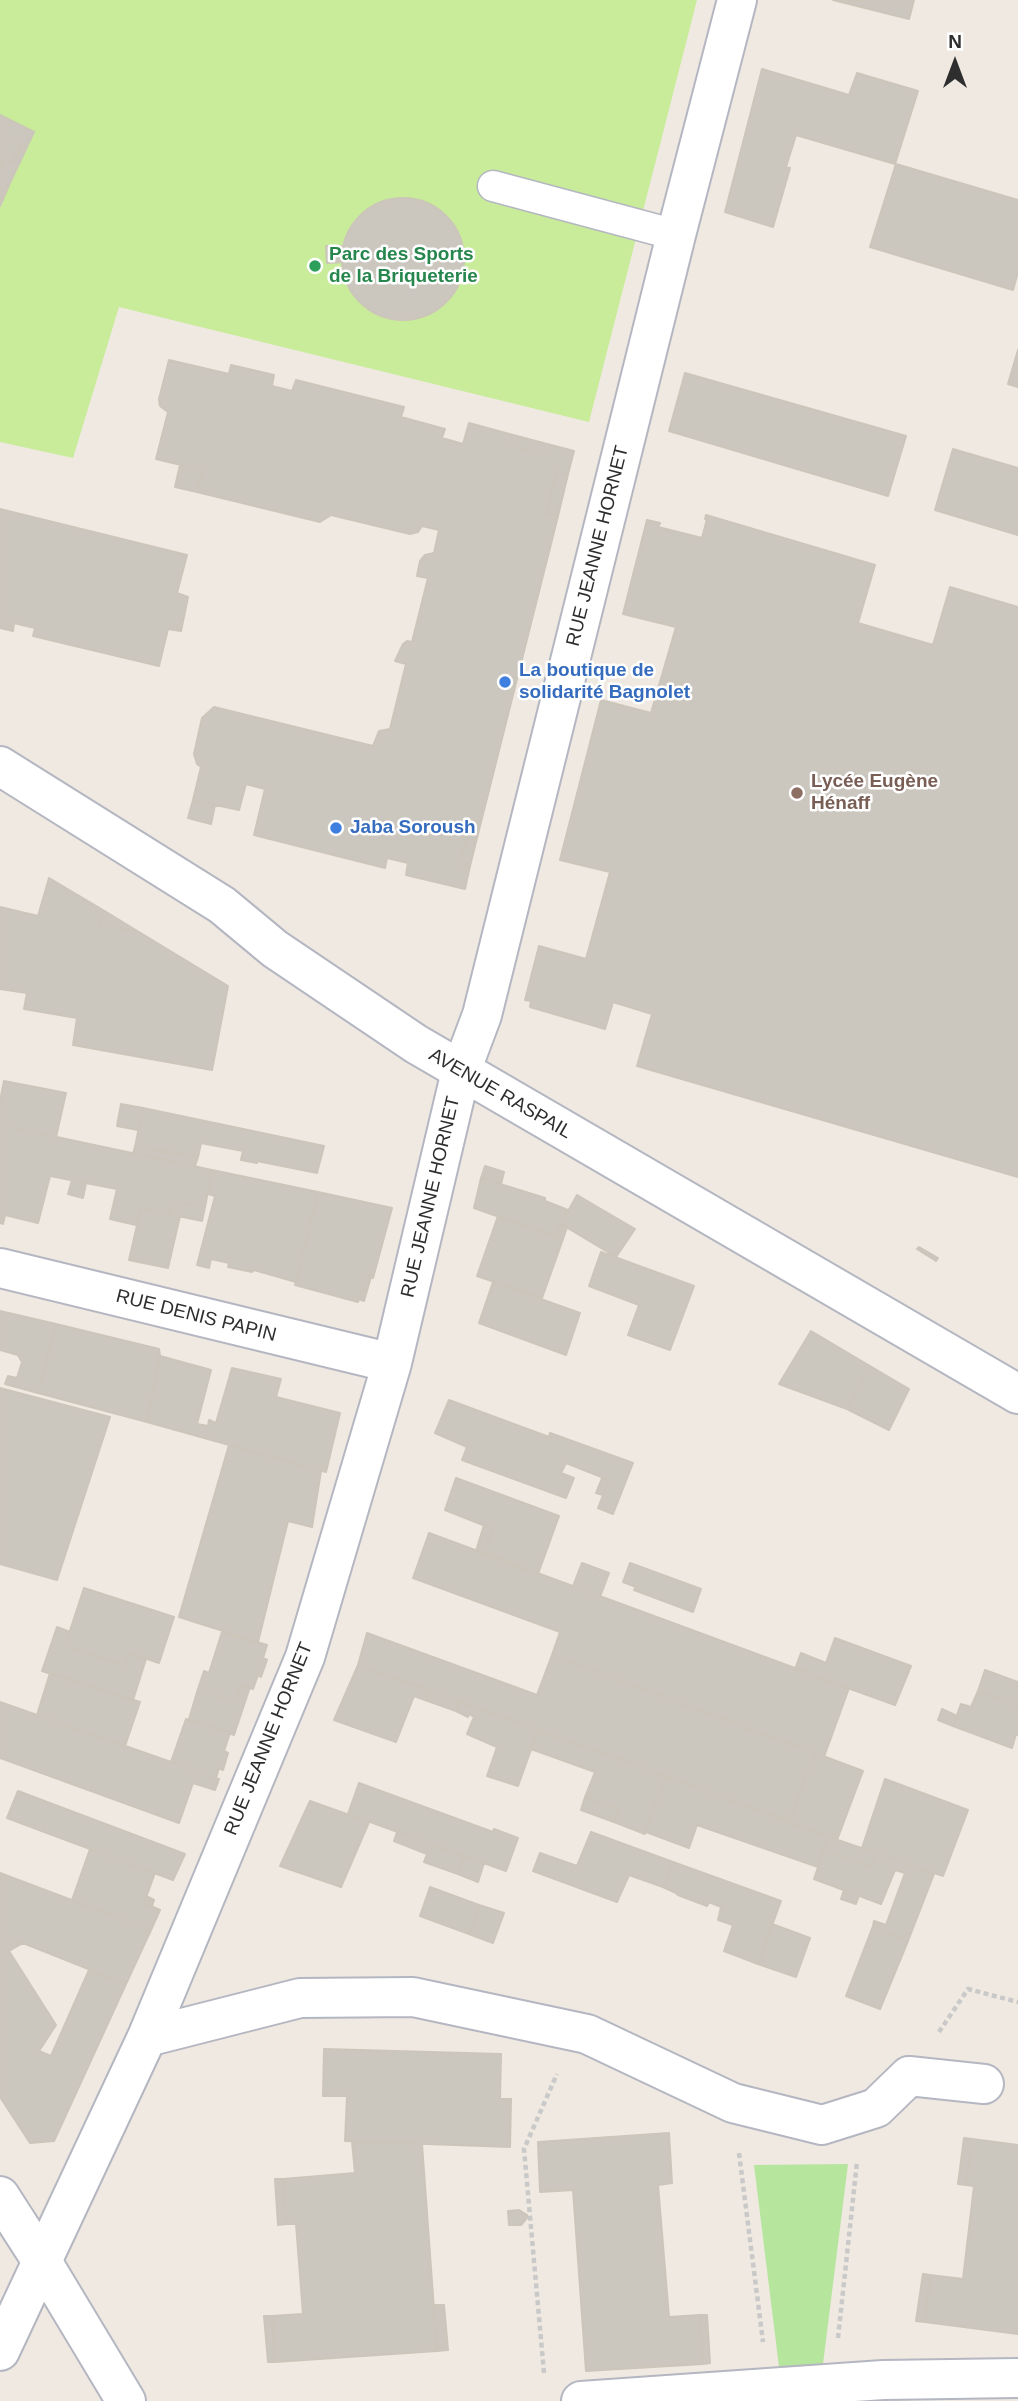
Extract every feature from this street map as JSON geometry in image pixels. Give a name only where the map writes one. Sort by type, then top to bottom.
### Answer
[{"type":"street","name":"RUE JEANNE HORNET","points":[[0,2351],[147,2037],[304,1657],[392,1363],[461,1071],[482,1015],[737,0]]},
{"type":"street","name":"AVENUE RASPAIL","points":[[0,766],[222,905],[275,949],[461,1071],[1018,1394]]},
{"type":"street","name":"RUE DENIS PAPIN","points":[[0,1268],[392,1363]]},
{"type":"street","points":[[147,2037],[300,1998],[413,1997],[587,2034],[733,2103],[822,2125],[876,2108],[909,2076],[984,2084]]},
{"type":"street","points":[[0,2196],[125,2401]]},
{"type":"street","points":[[581,2401],[883,2380],[1018,2378]]},
{"type":"lane","points":[[493,186],[676,235]]},
{"type":"path","points":[[909,2076],[968,1989],[1018,2002]]},
{"type":"path","points":[[544,2375],[524,2149],[575,2032]]},
{"type":"path","points":[[733,2103],[769,2388]]},
{"type":"path","points":[[833,2384],[863,2112]]},
{"type":"green space","name":"Parc des Sports de la Briqueterie","points":[[0,0],[697,0],[589,422],[119,307],[73,458],[0,442]]},
{"type":"green space","points":[[848,2164],[822,2372],[780,2375],[754,2165]]},
{"type":"building","points":[[833,0],[914,0],[909,19]]},
{"type":"building","points":[[762,69],[849,95],[857,73],[918,91],[895,164],[796,135],[786,167],[790,168],[773,227],[725,212]]},
{"type":"building","points":[[0,115],[34,132],[13,162],[21,145],[0,135]]},
{"type":"building","points":[[34,132],[9,185],[0,181],[0,168],[4,159],[13,162]]},
{"type":"building","points":[[0,135],[21,145],[13,162],[4,159],[0,168]]},
{"type":"building","points":[[896,164],[1018,200],[1018,272],[1013,290],[870,247]]},
{"type":"building","points":[[0,181],[9,185],[0,206]]},
{"type":"building","points":[[403,198],[426,203],[446,216],[459,236],[464,259],[459,282],[446,302],[426,315],[403,320],[380,315],[360,302],[347,282],[342,259],[347,236],[360,216],[380,203]]},
{"type":"building","points":[[326,246],[342,246],[344,262],[327,263]]},
{"type":"building","points":[[1018,350],[1018,387],[1008,384]]},
{"type":"building","points":[[169,360],[229,374],[231,365],[274,375],[272,386],[292,391],[296,380],[404,407],[401,417],[445,429],[442,438],[463,444],[469,423],[513,435],[511,445],[547,455],[551,445],[574,451],[568,474],[557,470],[546,514],[558,516],[481,822],[471,821],[460,864],[470,866],[465,889],[406,875],[408,863],[387,858],[385,868],[254,835],[265,789],[246,784],[239,810],[193,800],[201,767],[194,754],[202,718],[214,707],[373,746],[379,731],[390,729],[406,664],[395,661],[403,644],[412,642],[428,578],[417,576],[420,561],[425,555],[434,553],[439,530],[422,526],[418,532],[410,534],[331,515],[320,522],[197,492],[202,470],[156,459],[168,412],[160,406],[159,399]]},
{"type":"building","points":[[685,373],[906,436],[888,496],[669,431]]},
{"type":"building","points":[[513,435],[551,445],[547,455],[511,445]]},
{"type":"building","points":[[953,449],[1018,468],[1018,535],[935,510]]},
{"type":"building","points":[[180,465],[202,470],[197,492],[175,487]]},
{"type":"building","points":[[557,470],[568,474],[558,516],[546,514]]},
{"type":"building","points":[[0,509],[187,555],[177,593],[188,597],[181,631],[168,629],[159,666],[33,636],[35,628],[14,623],[13,631],[0,628]]},
{"type":"building","name":"Lycée Eugène Hénaff","points":[[706,515],[875,565],[858,623],[933,645],[950,587],[1018,607],[1018,1177],[637,1066],[652,1014],[613,1002],[605,1029],[530,1007],[531,1001],[525,1000],[539,946],[586,959],[610,872],[560,860],[601,700],[651,713],[676,627],[623,614],[647,520],[660,523],[658,527],[702,538]]},
{"type":"building","points":[[193,800],[215,805],[211,824],[188,818]]},
{"type":"building","points":[[471,821],[481,822],[470,866],[460,864]]},
{"type":"building","points":[[49,878],[103,910],[99,924],[139,932],[228,986],[212,1070],[73,1045],[77,1018],[24,1009],[27,993],[0,989],[0,907],[38,916]]},
{"type":"building","points":[[103,910],[139,932],[99,924]]},
{"type":"building","points":[[4,1081],[66,1093],[56,1137],[0,1125],[0,1101]]},
{"type":"building","points":[[121,1104],[143,1108],[138,1130],[117,1126]]},
{"type":"building","points":[[143,1108],[324,1146],[317,1173],[241,1160],[243,1151],[201,1143],[198,1157],[135,1147]]},
{"type":"building","points":[[0,1125],[212,1170],[205,1207],[171,1201],[169,1214],[141,1208],[136,1225],[110,1219],[117,1189],[50,1176],[38,1223],[5,1215],[3,1224],[0,1223]]},
{"type":"building","points":[[135,1147],[198,1157],[195,1166],[133,1153]]},
{"type":"building","points":[[485,1166],[504,1172],[501,1184],[481,1178]]},
{"type":"building","points":[[212,1170],[318,1192],[296,1282],[254,1270],[252,1272],[228,1267],[229,1263],[211,1259],[209,1268],[197,1265],[215,1196],[208,1194]]},
{"type":"building","points":[[481,1178],[545,1198],[545,1201],[568,1210],[553,1236],[474,1208]]},
{"type":"building","points":[[72,1180],[86,1183],[83,1198],[68,1194]]},
{"type":"building","points":[[318,1192],[392,1208],[373,1278],[366,1276],[358,1302],[295,1285]]},
{"type":"building","points":[[577,1195],[635,1229],[616,1257],[561,1224]]},
{"type":"building","points":[[171,1201],[205,1207],[202,1221],[169,1214]]},
{"type":"building","points":[[141,1208],[180,1216],[168,1268],[129,1260]]},
{"type":"building","points":[[498,1216],[563,1239],[542,1298],[477,1276]]},
{"type":"building","points":[[561,1224],[567,1227],[563,1239],[553,1236]]},
{"type":"building","points":[[919,1247],[938,1258],[936,1261],[917,1249]]},
{"type":"building","points":[[601,1252],[694,1286],[670,1350],[628,1335],[639,1305],[589,1286]]},
{"type":"building","points":[[366,1276],[371,1277],[364,1301],[359,1299]]},
{"type":"building","points":[[493,1282],[580,1313],[566,1355],[479,1323]]},
{"type":"building","points":[[0,1311],[56,1324],[38,1393],[5,1384],[8,1376],[17,1378],[22,1362],[18,1355],[0,1350]]},
{"type":"building","points":[[56,1324],[159,1349],[160,1356],[147,1422],[38,1393]]},
{"type":"building","points":[[811,1331],[870,1366],[847,1409],[779,1384]]},
{"type":"building","points":[[160,1356],[211,1370],[197,1424],[208,1426],[209,1420],[216,1423],[232,1368],[281,1379],[276,1397],[340,1413],[326,1472],[147,1422]]},
{"type":"building","points":[[870,1366],[909,1389],[889,1430],[847,1409]]},
{"type":"building","points":[[0,1388],[110,1417],[57,1580],[0,1564]]},
{"type":"building","points":[[449,1400],[549,1437],[550,1433],[633,1463],[613,1514],[598,1508],[609,1480],[566,1463],[561,1473],[574,1478],[566,1498],[462,1460],[467,1447],[435,1433]]},
{"type":"building","points":[[229,1445],[321,1471],[312,1527],[288,1521],[258,1642],[179,1617]]},
{"type":"building","points":[[456,1478],[559,1516],[538,1574],[483,1554],[493,1529],[445,1510]]},
{"type":"building","points":[[602,1478],[609,1480],[603,1495],[596,1493]]},
{"type":"building","points":[[484,1525],[493,1529],[483,1554],[476,1551]]},
{"type":"building","points":[[429,1533],[849,1688],[824,1757],[552,1655],[560,1632],[413,1578]]},
{"type":"building","points":[[582,1563],[609,1573],[600,1597],[573,1586]]},
{"type":"building","points":[[630,1563],[701,1589],[693,1612],[634,1590],[636,1587],[623,1582]]},
{"type":"building","points":[[84,1588],[174,1617],[159,1663],[130,1653],[126,1663],[122,1665],[68,1647],[66,1643]]},
{"type":"building","points":[[57,1627],[70,1632],[66,1643],[68,1647],[122,1665],[126,1663],[130,1653],[146,1659],[133,1700],[42,1671]]},
{"type":"building","points":[[222,1632],[267,1645],[263,1658],[267,1660],[261,1677],[258,1675],[253,1689],[241,1685],[236,1702],[198,1689],[204,1671],[209,1673]]},
{"type":"building","points":[[367,1633],[537,1695],[552,1655],[815,1753],[789,1821],[358,1665]]},
{"type":"building","points":[[835,1638],[911,1666],[895,1705],[795,1669],[801,1653],[826,1663]]},
{"type":"building","points":[[358,1665],[428,1690],[425,1700],[414,1696],[396,1742],[334,1720]]},
{"type":"building","points":[[985,1670],[1018,1682],[1018,1706],[978,1691]]},
{"type":"building","points":[[50,1673],[140,1702],[125,1746],[37,1715]]},
{"type":"building","points":[[241,1685],[250,1687],[234,1735],[189,1719],[198,1689],[236,1702]]},
{"type":"building","points":[[428,1690],[459,1701],[456,1711],[425,1700]]},
{"type":"building","points":[[978,1691],[1018,1706],[1018,1735],[1016,1734],[1012,1748],[953,1726],[961,1704],[971,1707]]},
{"type":"building","points":[[459,1701],[538,1730],[518,1786],[487,1776],[497,1747],[467,1734],[474,1717],[456,1711]]},
{"type":"building","points":[[0,1702],[219,1779],[215,1790],[193,1783],[179,1823],[0,1758]]},
{"type":"building","points":[[942,1709],[957,1716],[953,1726],[938,1720]]},
{"type":"building","points":[[186,1719],[230,1733],[224,1751],[228,1753],[223,1770],[219,1768],[216,1778],[171,1762]]},
{"type":"building","points":[[538,1730],[666,1776],[645,1834],[614,1822],[619,1810],[585,1797],[595,1772],[531,1749]]},
{"type":"building","points":[[815,1753],[863,1771],[837,1840],[789,1821]]},
{"type":"building","points":[[666,1776],[829,1837],[818,1867],[697,1825],[689,1848],[646,1832]]},
{"type":"building","points":[[885,1779],[968,1810],[943,1876],[862,1848]]},
{"type":"building","points":[[359,1783],[493,1832],[494,1829],[518,1838],[506,1871],[348,1814]]},
{"type":"building","points":[[18,1791],[185,1854],[173,1880],[7,1818]]},
{"type":"building","points":[[585,1797],[619,1810],[614,1822],[581,1810]]},
{"type":"building","points":[[310,1801],[369,1822],[341,1887],[280,1866]]},
{"type":"building","points":[[397,1832],[464,1856],[458,1874],[424,1862],[427,1854],[394,1841]]},
{"type":"building","points":[[591,1832],[673,1862],[663,1887],[629,1875],[617,1902],[533,1871],[540,1853],[577,1866]]},
{"type":"building","points":[[829,1837],[876,1853],[871,1866],[824,1850]]},
{"type":"building","points":[[90,1849],[155,1873],[144,1903],[160,1910],[151,1930],[72,1900]]},
{"type":"building","points":[[824,1850],[871,1866],[876,1853],[934,1874],[908,1941],[873,1926],[874,1921],[886,1925],[905,1873],[895,1870],[881,1904],[814,1879]]},
{"type":"building","points":[[464,1856],[484,1863],[478,1882],[458,1874]]},
{"type":"building","points":[[673,1862],[781,1901],[758,1964],[724,1951],[733,1925],[718,1920],[721,1907],[709,1902],[707,1906],[663,1887]]},
{"type":"building","points":[[0,1873],[151,1930],[126,1984],[0,1934]]},
{"type":"building","points":[[430,1887],[479,1905],[469,1934],[420,1916]]},
{"type":"building","points":[[844,1890],[859,1895],[856,1904],[841,1899]]},
{"type":"building","points":[[146,1896],[154,1900],[152,1906],[144,1903]]},
{"type":"building","points":[[479,1905],[504,1913],[493,1943],[469,1934]]},
{"type":"building","points":[[772,1924],[810,1938],[796,1977],[758,1964]]},
{"type":"building","points":[[873,1926],[908,1941],[880,2009],[846,1996]]},
{"type":"building","points":[[0,1934],[23,1943],[9,1951],[56,2025],[39,2051],[51,2056],[89,1970],[126,1984],[54,2141],[30,2143],[0,2097]]},
{"type":"building","points":[[324,2049],[501,2054],[500,2099],[511,2099],[510,2147],[345,2141],[347,2096],[323,2096]]},
{"type":"building","points":[[669,2133],[672,2183],[658,2185],[669,2317],[700,2315],[703,2364],[586,2371],[573,2190],[540,2192],[538,2142]]},
{"type":"building","points":[[964,2138],[972,2139],[966,2185],[958,2184]]},
{"type":"building","points":[[972,2139],[1018,2145],[1018,2334],[925,2322],[930,2275],[963,2279],[974,2186],[966,2185]]},
{"type":"building","points":[[352,2142],[422,2144],[437,2351],[275,2362],[272,2316],[303,2314],[296,2224],[286,2224],[283,2179],[355,2173]]},
{"type":"building","points":[[275,2179],[283,2179],[286,2224],[278,2225]]},
{"type":"building","points":[[519,2210],[527,2215],[527,2218],[521,2225],[509,2225],[508,2211]]},
{"type":"building","points":[[923,2274],[930,2275],[925,2322],[916,2321]]},
{"type":"building","points":[[433,2305],[444,2305],[448,2350],[437,2351]]},
{"type":"building","points":[[700,2315],[707,2315],[710,2363],[703,2364]]},
{"type":"building","points":[[264,2316],[272,2316],[275,2362],[268,2362]]},
{"type":"place","name":"Parc des Sports de la Briqueterie","points":[[315,266]]},
{"type":"place","name":"La boutique de solidarité Bagnolet","points":[[505,682]]},
{"type":"place","name":"Lycée Eugène Hénaff","points":[[797,793]]},
{"type":"place","name":"Jaba Soroush","points":[[336,828]]}]
